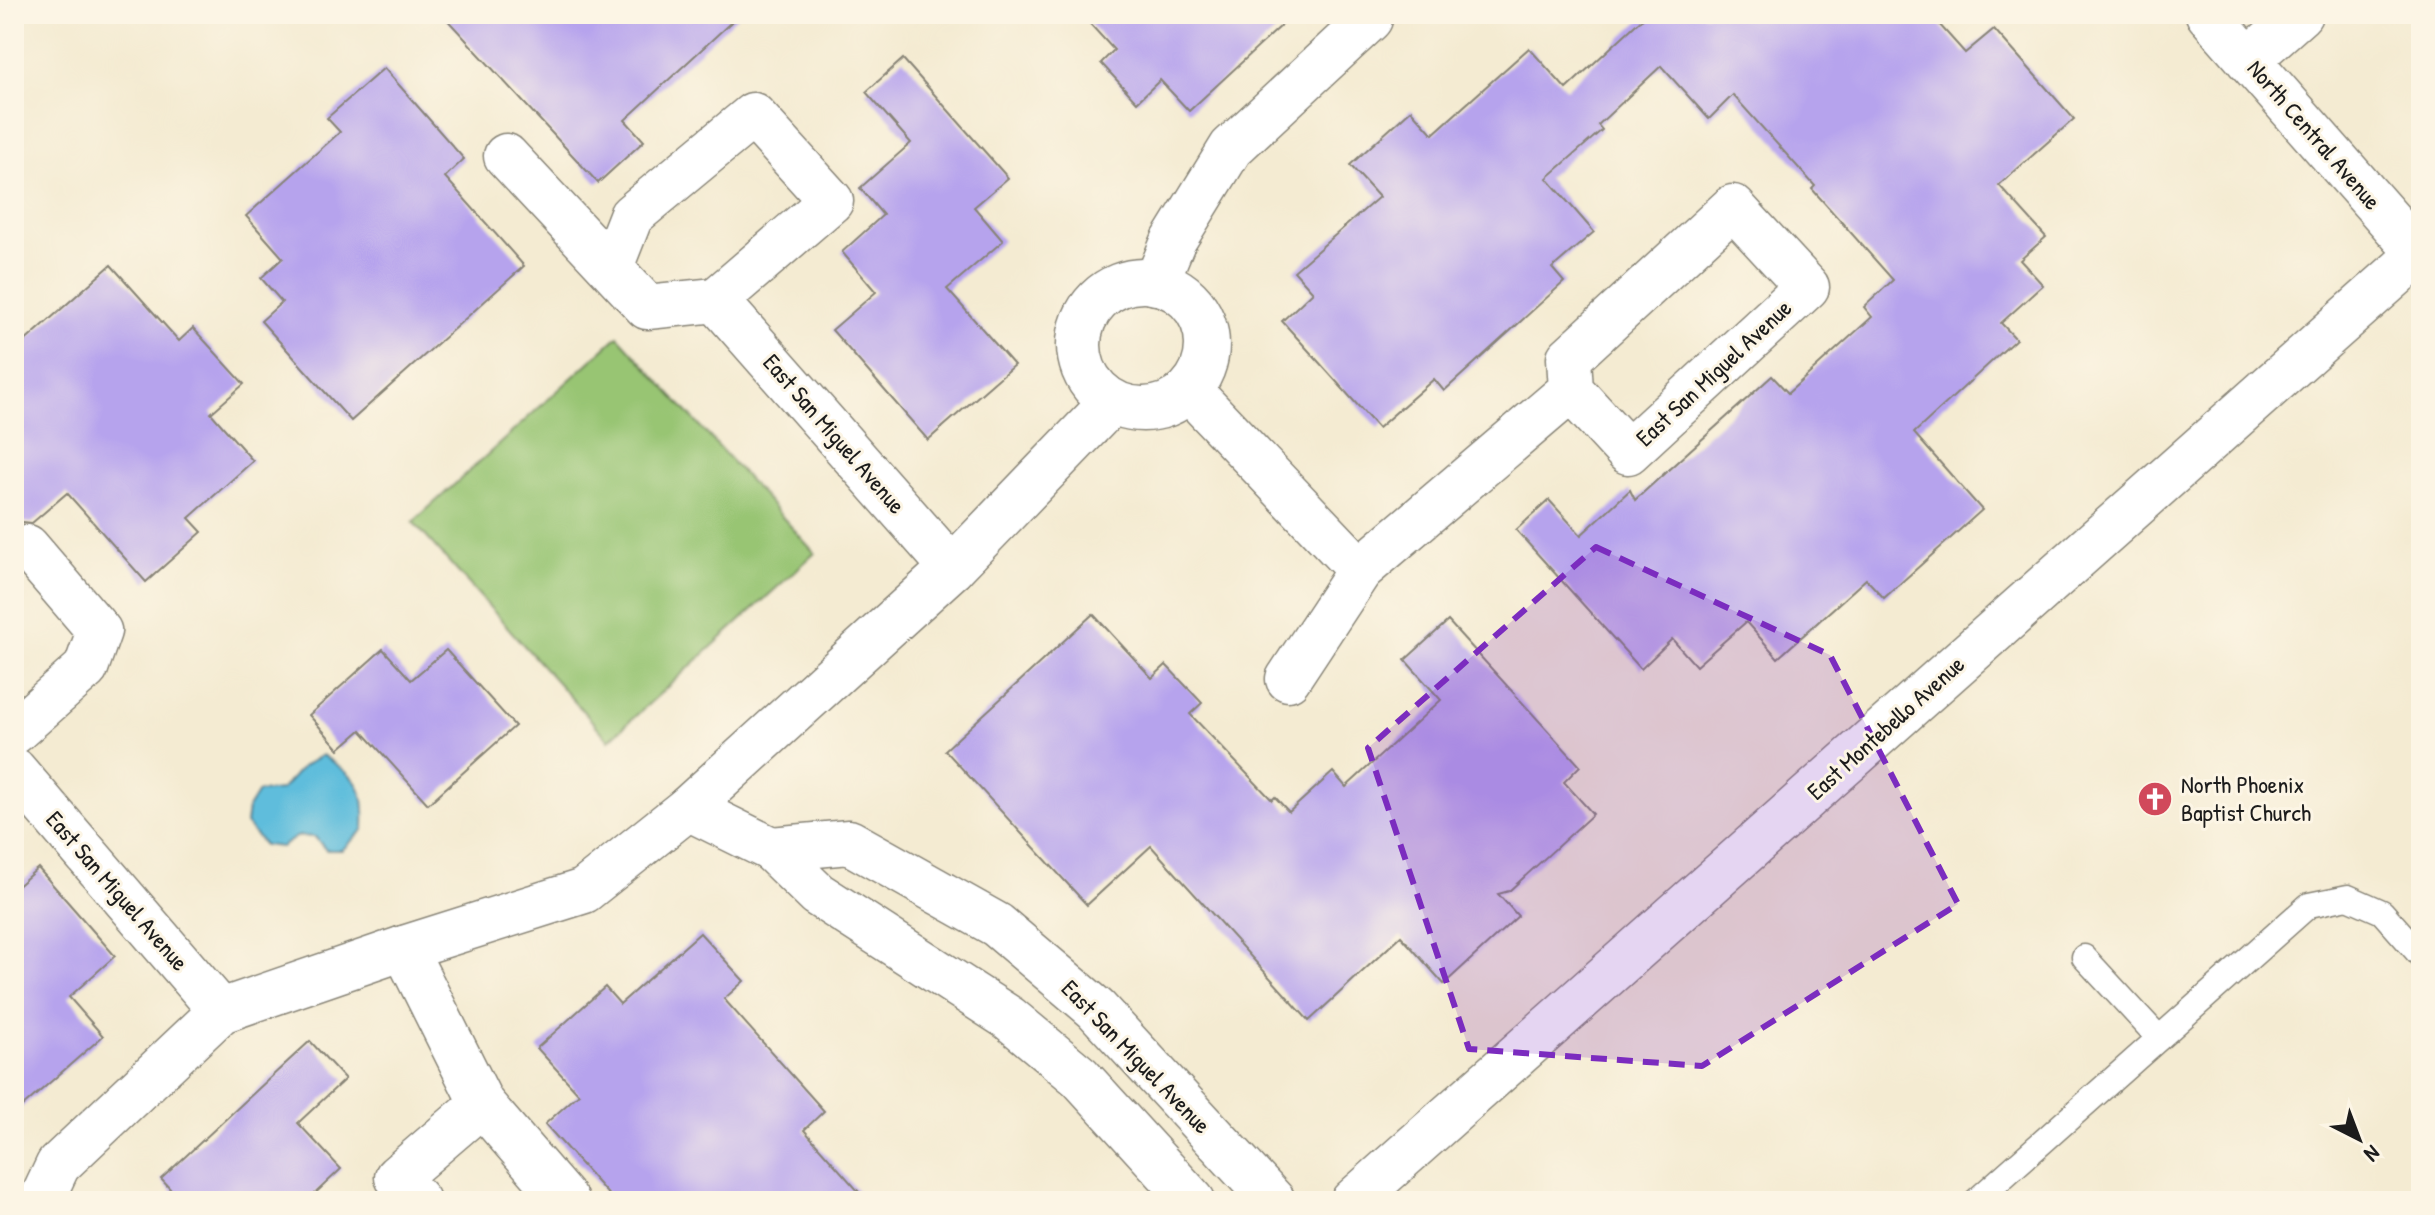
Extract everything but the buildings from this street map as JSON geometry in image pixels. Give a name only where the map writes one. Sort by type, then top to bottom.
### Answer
[{"type":"street","points":[[1156,283],[1173,242],[1231,148],[1370,19],[1371,14]]},
{"type":"street","name":"North Central Avenue","points":[[2208,14],[2420,255]]},
{"type":"street","points":[[2248,60],[2300,14]]},
{"type":"street","points":[[506,156],[647,307],[716,300],[831,201],[753,115],[631,216],[611,267]]},
{"type":"street","name":"East San Miguel Avenue","points":[[1733,207],[1807,287],[1628,452],[1571,390],[1569,358],[1733,207]]},
{"type":"street","name":"East Montebello Avenue","points":[[1353,1201],[2420,255]]},
{"type":"street","points":[[1128,283],[1156,283],[1170,286],[1187,298],[1200,314],[1206,333],[1207,354],[1201,373],[1189,390],[1172,403],[1152,409],[1132,408],[1112,402],[1095,388],[1083,370],[1079,348],[1082,326],[1092,307],[1107,292],[1128,283]]},
{"type":"street","name":"East San Miguel Avenue","points":[[716,300],[952,568]]},
{"type":"street","points":[[1189,390],[1360,570]]},
{"type":"street","points":[[1288,679],[1360,570],[1571,390]]},
{"type":"street","points":[[41,1201],[58,1165],[221,1011],[584,891],[688,808],[952,568],[1112,402]]},
{"type":"street","points":[[14,732],[86,668],[99,631],[27,547]]},
{"type":"street","name":"East San Miguel Avenue","points":[[14,770],[221,1011]]},
{"type":"street","points":[[688,808],[771,849],[817,894],[1009,1018],[1080,1077],[1193,1201]]},
{"type":"street","name":"East San Miguel Avenue","points":[[771,849],[849,842],[997,925],[1096,1009],[1273,1201]]},
{"type":"street","points":[[404,948],[482,1104],[566,1201]]},
{"type":"street","points":[[418,1201],[397,1177],[482,1104]]},
{"type":"lane","points":[[1976,1201],[2309,905],[2348,897],[2382,912],[2421,956]]},
{"type":"lane","points":[[2084,957],[2159,1038]]},
{"type":"highlighted area","points":[[1596,547],[1830,655],[1958,904],[1702,1066],[1469,1049],[1368,748]]},
{"type":"green space","points":[[618,336],[815,553],[609,740],[413,522]]},
{"type":"water","points":[[322,755],[344,770],[357,784],[363,802],[364,829],[342,850],[326,850],[315,837],[298,836],[281,847],[264,845],[246,824],[248,808],[258,792],[281,790],[302,767]]},
{"type":"place","name":"North Phoenix Baptist Church","points":[[2155,799]]}]
